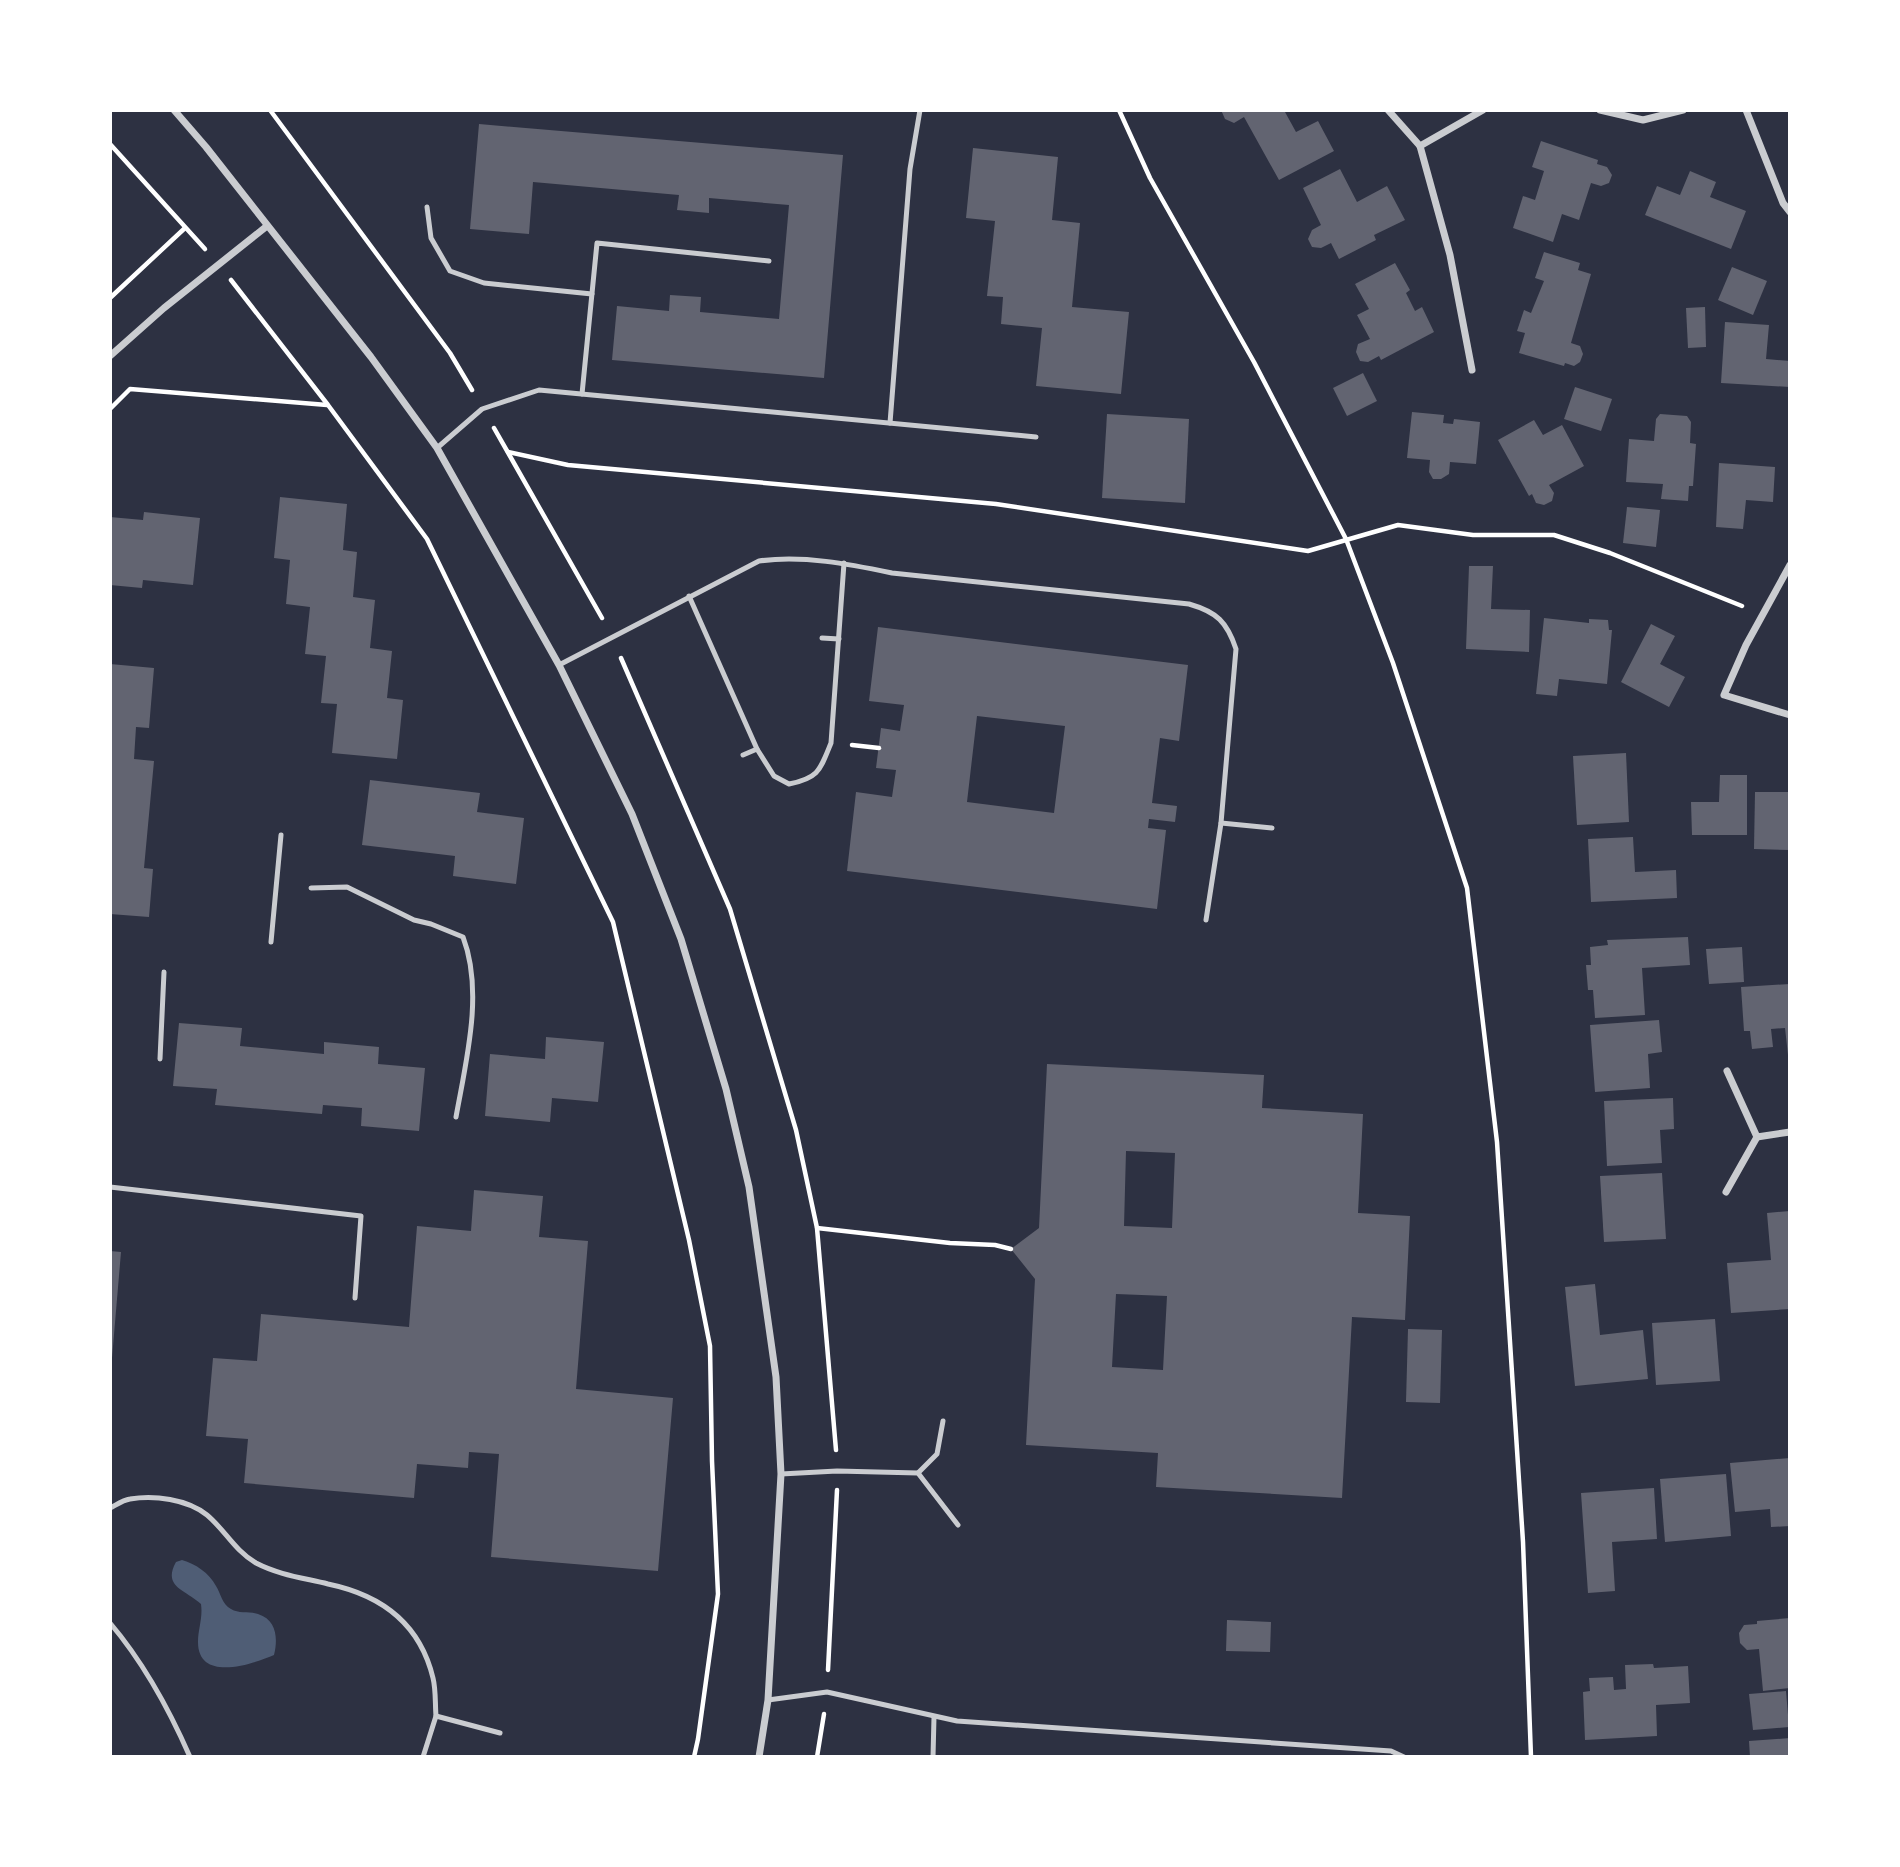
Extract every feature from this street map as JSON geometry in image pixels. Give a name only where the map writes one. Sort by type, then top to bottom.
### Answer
[{"type":"street","points":[[174,110],[371,357],[437,448],[559,665],[632,814],[681,939],[726,1089],[749,1186],[776,1377],[781,1474],[768,1700],[759,1757]]},
{"type":"street","points":[[1388,110],[1420,146],[1450,256],[1472,370]]},
{"type":"street","points":[[1420,146],[1483,110]]},
{"type":"street","points":[[1600,110],[1643,120],[1683,110]]},
{"type":"street","points":[[1746,110],[1783,203],[1790,212]]},
{"type":"street","points":[[110,356],[164,308],[267,226]]},
{"type":"street","points":[[1790,565],[1746,645],[1724,695],[1790,715]]},
{"type":"street","points":[[1727,1070],[1757,1137]]},
{"type":"street","points":[[1757,1137],[1790,1132]]},
{"type":"street","points":[[1726,1192],[1757,1137]]},
{"type":"lane","points":[[890,423],[910,169],[920,110]]},
{"type":"lane","points":[[427,206],[431,238],[450,271],[484,283],[592,294]]},
{"type":"lane","points":[[582,394],[597,243],[769,261]]},
{"type":"lane","points":[[437,448],[482,409],[539,390],[1036,437]]},
{"type":"lane","points":[[559,665],[759,561],[777,559],[844,563],[892,573],[1189,604],[1215,615],[1231,633],[1236,649],[1221,822],[1206,920]]},
{"type":"lane","points":[[689,596],[757,749],[774,776],[789,784],[809,780],[821,769],[831,743],[844,563]]},
{"type":"lane","points":[[821,638],[839,639]]},
{"type":"lane","points":[[743,755],[757,749]]},
{"type":"lane","points":[[1221,822],[1272,828]]},
{"type":"lane","points":[[271,942],[281,835]]},
{"type":"lane","points":[[311,888],[348,887],[414,920],[463,937],[470,955],[472,1022],[456,1117]]},
{"type":"lane","points":[[160,1059],[164,972]]},
{"type":"lane","points":[[110,1187],[361,1216],[355,1298]]},
{"type":"lane","points":[[781,1474],[918,1473],[937,1454],[943,1421]]},
{"type":"lane","points":[[918,1473],[958,1525]]},
{"type":"lane","points":[[110,1508],[129,1499],[185,1502],[207,1515],[232,1545],[256,1563],[289,1576],[331,1584],[362,1594],[386,1606],[404,1622],[421,1645],[433,1679],[436,1716],[423,1757]]},
{"type":"lane","points":[[110,1623],[128,1643],[150,1678],[174,1720],[190,1757]]},
{"type":"lane","points":[[768,1700],[827,1692],[957,1721],[1391,1751],[1404,1757]]},
{"type":"lane","points":[[436,1716],[500,1733]]},
{"type":"lane","points":[[933,1717],[933,1757]]},
{"type":"path","points":[[1119,110],[1150,178],[1254,362],[1346,539],[1393,663],[1468,888],[1497,1142],[1523,1542],[1531,1757]]},
{"type":"path","points":[[110,144],[219,264],[328,405],[426,539],[614,922],[689,1240],[710,1346],[718,1594],[694,1757]]},
{"type":"path","points":[[110,298],[185,229]]},
{"type":"path","points":[[110,409],[130,389],[328,405]]},
{"type":"path","points":[[507,452],[568,466],[996,504],[1308,551],[1398,524],[1473,535],[1554,535],[1610,553],[1763,614]]},
{"type":"path","points":[[817,1228],[950,1243],[995,1245],[1011,1249]]},
{"type":"water","points":[[182,1560],[210,1577],[228,1607],[234,1611],[258,1614],[269,1621],[276,1637],[274,1655],[241,1666],[217,1667],[207,1663],[200,1655],[198,1642],[201,1604],[178,1587],[172,1577],[176,1562]]},
{"type":"building","points":[[1221,110],[1289,110],[1285,112],[1296,132],[1318,121],[1334,151],[1279,180],[1244,117],[1234,123],[1225,119]]},
{"type":"building","points":[[479,124],[843,155],[824,378],[612,360],[617,306],[669,311],[670,295],[701,297],[700,312],[779,319],[789,205],[709,198],[709,213],[677,210],[679,195],[533,182],[529,234],[470,229]]},
{"type":"building","points":[[1541,141],[1598,160],[1597,164],[1607,167],[1612,175],[1609,183],[1601,186],[1591,183],[1579,220],[1562,214],[1553,242],[1513,228],[1523,196],[1535,200],[1544,171],[1532,167]]},
{"type":"building","points":[[973,148],[1058,157],[1052,220],[1080,223],[1072,307],[1129,312],[1121,394],[1036,386],[1042,328],[1001,324],[1003,297],[987,296],[995,221],[966,218]]},
{"type":"building","points":[[1340,169],[1357,202],[1387,186],[1405,220],[1374,235],[1376,240],[1339,259],[1331,243],[1321,248],[1312,247],[1308,239],[1312,230],[1321,225],[1303,188]]},
{"type":"building","points":[[1690,171],[1716,182],[1710,197],[1746,211],[1731,249],[1645,215],[1657,186],[1680,195]]},
{"type":"building","points":[[1544,252],[1580,263],[1578,270],[1591,274],[1571,343],[1580,346],[1583,354],[1580,362],[1574,366],[1565,363],[1564,366],[1519,353],[1525,333],[1517,331],[1524,310],[1531,313],[1544,281],[1535,278]]},
{"type":"building","points":[[1395,263],[1410,290],[1406,293],[1415,311],[1422,307],[1434,332],[1381,360],[1379,356],[1368,362],[1360,361],[1356,352],[1358,344],[1370,339],[1357,315],[1369,309],[1355,284]]},
{"type":"building","points":[[1732,267],[1767,281],[1753,315],[1718,300]]},
{"type":"building","points":[[1705,307],[1706,347],[1688,348],[1686,308]]},
{"type":"building","points":[[1725,322],[1769,325],[1766,359],[1790,361],[1790,387],[1721,383]]},
{"type":"building","points":[[1363,373],[1377,401],[1347,416],[1333,388]]},
{"type":"building","points":[[1575,387],[1612,399],[1601,431],[1564,419]]},
{"type":"building","points":[[1412,412],[1444,415],[1443,423],[1453,424],[1454,419],[1480,422],[1476,464],[1450,462],[1449,474],[1441,479],[1433,479],[1429,472],[1430,460],[1407,458]]},
{"type":"building","points":[[1107,414],[1189,419],[1185,503],[1102,498]]},
{"type":"building","points":[[1660,414],[1687,416],[1691,422],[1690,443],[1696,444],[1693,486],[1689,486],[1688,501],[1661,499],[1663,484],[1626,482],[1629,439],[1654,441],[1656,419]]},
{"type":"building","points":[[1534,420],[1543,435],[1562,425],[1584,466],[1549,485],[1554,493],[1552,501],[1544,505],[1536,503],[1532,494],[1529,496],[1498,440]]},
{"type":"building","points":[[1719,463],[1775,467],[1773,502],[1746,500],[1743,529],[1716,527]]},
{"type":"building","points":[[280,497],[347,504],[343,550],[357,552],[353,597],[375,600],[370,648],[392,651],[387,698],[403,700],[397,759],[332,753],[337,704],[321,703],[326,656],[305,654],[310,607],[286,604],[290,560],[274,558]]},
{"type":"building","points":[[1627,507],[1660,510],[1656,547],[1623,543]]},
{"type":"building","points":[[144,512],[200,518],[193,585],[143,580],[142,588],[110,585],[110,517],[143,520]]},
{"type":"building","points":[[1469,566],[1493,566],[1491,609],[1530,610],[1529,652],[1466,649]]},
{"type":"building","points":[[1544,618],[1589,623],[1589,619],[1608,620],[1609,630],[1612,630],[1607,684],[1559,679],[1557,696],[1536,694]]},
{"type":"building","points":[[1651,624],[1675,636],[1660,664],[1685,677],[1669,707],[1621,682]]},
{"type":"building","points":[[878,627],[1188,665],[1179,741],[1160,738],[1152,803],[1177,806],[1175,822],[1149,819],[1148,828],[1166,830],[1157,909],[847,871],[856,792],[892,797],[896,770],[876,768],[881,728],[900,731],[904,705],[869,701]],"holes":[[[977,716],[1065,726],[1054,813],[967,802]]]},
{"type":"building","points":[[110,664],[154,668],[149,728],[136,727],[134,759],[154,761],[144,868],[153,869],[149,917],[110,914]]},
{"type":"building","points":[[1626,753],[1629,822],[1577,825],[1573,756]]},
{"type":"building","points":[[1720,775],[1747,775],[1747,835],[1692,835],[1691,802],[1719,802]]},
{"type":"building","points":[[370,780],[480,793],[477,812],[524,818],[516,884],[453,876],[455,856],[362,845]]},
{"type":"building","points":[[1755,792],[1790,792],[1790,850],[1754,849]]},
{"type":"building","points":[[1633,837],[1635,872],[1676,870],[1677,898],[1591,902],[1588,839]]},
{"type":"building","points":[[1688,937],[1690,965],[1642,968],[1645,1015],[1595,1018],[1593,990],[1588,990],[1586,965],[1591,965],[1590,947],[1608,945],[1607,940]]},
{"type":"building","points":[[1742,947],[1744,982],[1709,984],[1706,949]]},
{"type":"building","points":[[1790,984],[1790,1055],[1785,1028],[1771,1029],[1773,1047],[1752,1049],[1750,1031],[1744,1031],[1741,987]]},
{"type":"building","points":[[1659,1020],[1662,1052],[1648,1054],[1650,1088],[1595,1092],[1590,1025]]},
{"type":"building","points":[[179,1023],[242,1028],[240,1046],[324,1054],[324,1042],[379,1047],[378,1064],[425,1068],[419,1131],[361,1126],[362,1108],[323,1105],[322,1114],[215,1105],[217,1089],[173,1086]]},
{"type":"building","points":[[546,1037],[604,1042],[598,1102],[552,1098],[550,1122],[485,1116],[490,1054],[545,1059]]},
{"type":"building","points":[[1047,1064],[1264,1075],[1262,1108],[1363,1114],[1358,1213],[1410,1216],[1405,1320],[1352,1317],[1342,1498],[1156,1487],[1158,1453],[1026,1445],[1035,1279],[1011,1249],[1039,1228]],"holes":[[[1126,1151],[1175,1153],[1172,1228],[1124,1226]],[[1116,1294],[1167,1296],[1163,1370],[1112,1367]]]},
{"type":"building","points":[[1673,1098],[1674,1129],[1660,1130],[1662,1163],[1607,1166],[1604,1101]]},
{"type":"building","points":[[1662,1173],[1666,1239],[1604,1242],[1600,1176]]},
{"type":"building","points":[[474,1190],[543,1196],[539,1237],[588,1241],[576,1389],[673,1398],[658,1571],[491,1557],[499,1454],[469,1452],[468,1468],[417,1464],[414,1498],[244,1483],[248,1439],[206,1436],[213,1358],[257,1361],[261,1314],[409,1327],[417,1226],[471,1231]]},
{"type":"building","points":[[1790,1211],[1790,1309],[1731,1313],[1727,1263],[1771,1260],[1767,1213]]},
{"type":"building","points":[[110,1251],[121,1252],[112,1358],[110,1358]]},
{"type":"building","points":[[1595,1284],[1600,1335],[1643,1330],[1648,1379],[1575,1386],[1565,1287]]},
{"type":"building","points":[[1715,1319],[1720,1381],[1656,1385],[1652,1323]]},
{"type":"building","points":[[1408,1329],[1442,1330],[1440,1403],[1406,1402]]},
{"type":"building","points":[[1790,1458],[1790,1526],[1771,1527],[1770,1509],[1735,1512],[1730,1463]]},
{"type":"building","points":[[1726,1474],[1731,1536],[1665,1542],[1660,1479]]},
{"type":"building","points":[[1654,1488],[1657,1539],[1612,1542],[1615,1591],[1588,1593],[1581,1493]]},
{"type":"building","points":[[1790,1618],[1790,1688],[1763,1691],[1759,1649],[1747,1650],[1740,1643],[1739,1633],[1744,1625],[1757,1624],[1757,1621]]},
{"type":"building","points":[[1227,1620],[1271,1622],[1270,1652],[1226,1651]]},
{"type":"building","points":[[1653,1664],[1654,1668],[1688,1666],[1690,1703],[1656,1705],[1657,1736],[1585,1740],[1583,1692],[1590,1691],[1589,1678],[1613,1677],[1614,1690],[1626,1689],[1625,1665]]},
{"type":"building","points":[[1786,1691],[1789,1727],[1753,1730],[1749,1694]]},
{"type":"building","points":[[1790,1738],[1790,1757],[1750,1757],[1749,1741]]}]
